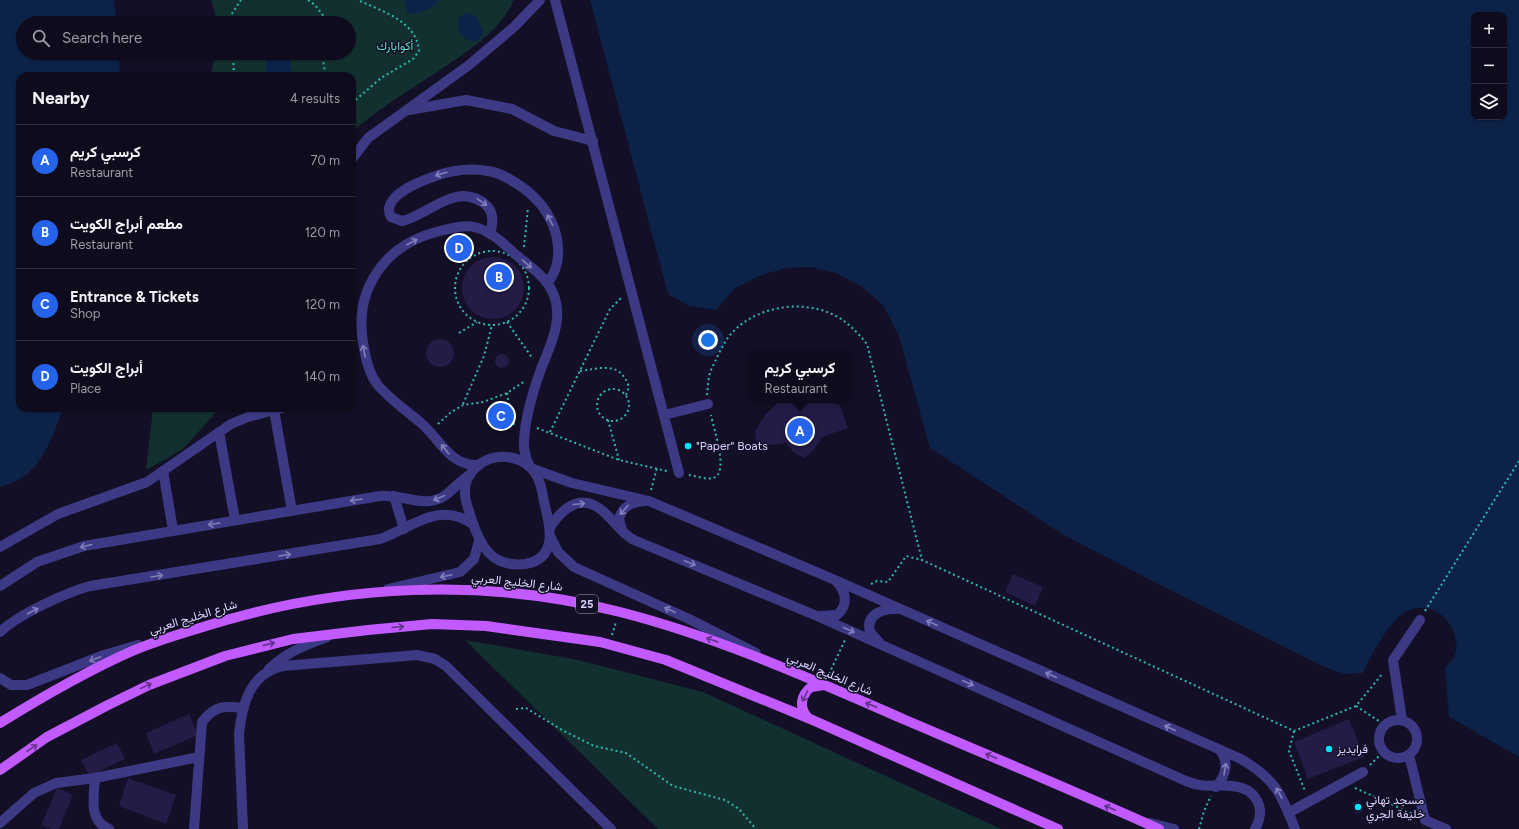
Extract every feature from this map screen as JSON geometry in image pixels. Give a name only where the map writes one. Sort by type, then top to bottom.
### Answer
[{"type":"main road","name":"شارع الخليج العربي","points":[[0,723],[78,678],[131,652],[160,640],[232,618],[270,608],[378,591],[447,589],[489,591],[558,599],[619,611],[686,631],[779,666],[1136,818],[1158,829]]},
{"type":"main road","points":[[0,770],[47,737],[94,712],[149,685],[218,658],[270,643],[402,626],[452,624],[486,626],[535,632],[610,645],[666,660],[808,718],[1058,829]]},
{"type":"main road","points":[[808,718],[802,707],[803,698],[811,687],[824,685]]},
{"type":"street","points":[[356,154],[368,138],[469,65],[514,27],[540,0]]},
{"type":"street","points":[[555,0],[593,140],[679,473]]},
{"type":"street","points":[[407,111],[466,100],[512,110],[554,131],[593,140]]},
{"type":"street","points":[[490,234],[493,222],[491,213],[484,204],[471,196],[459,196],[443,201],[402,221],[391,217],[389,212],[390,206],[397,195],[418,183],[437,175],[466,169],[496,172],[530,193],[546,212],[554,227],[558,241],[556,268],[547,283]]},
{"type":"street","points":[[479,465],[468,464],[454,458],[430,431],[383,390],[372,375],[365,356],[362,332],[362,317],[366,293],[374,275],[386,260],[400,248],[423,236],[445,229],[468,226],[480,229],[490,234],[547,283],[555,298],[557,315],[553,341],[540,370],[526,424],[524,446],[531,468],[540,484],[550,531],[558,552],[574,567],[689,619],[779,666]]},
{"type":"street","points":[[664,415],[708,404]]},
{"type":"street","points":[[0,547],[58,514],[148,482],[231,424],[248,417],[267,412]]},
{"type":"street","points":[[278,412],[292,511]]},
{"type":"street","points":[[219,432],[235,520]]},
{"type":"street","points":[[0,586],[37,562],[71,549],[104,541],[380,496],[394,496],[425,502],[431,501],[442,497],[456,484],[470,475],[479,465],[492,458],[504,456],[517,459],[531,468],[572,483],[648,501],[835,580],[1246,762],[1266,776],[1277,789],[1295,829]]},
{"type":"street","points":[[163,471],[173,530]]},
{"type":"street","points":[[470,475],[466,484],[465,496],[479,541],[487,552],[497,559],[510,563],[524,564],[537,560],[546,549],[550,531],[565,509],[572,504],[582,503],[594,506],[604,511],[624,533],[634,540],[850,630],[1186,781],[1199,786],[1232,786],[1246,790],[1257,798],[1261,811],[1255,829]]},
{"type":"street","points":[[394,496],[404,529]]},
{"type":"street","points":[[624,533],[618,522],[619,516],[623,510],[632,503],[648,501]]},
{"type":"street","points":[[0,632],[5,622],[62,596],[90,586],[373,541],[430,518],[448,514],[464,518],[474,525]]},
{"type":"street","points":[[378,591],[460,572],[474,559],[479,541]]},
{"type":"street","points":[[817,616],[833,617],[840,612],[844,606],[845,599],[843,591],[835,580]]},
{"type":"street","points":[[885,646],[872,634],[869,629],[871,620],[874,614],[880,611],[900,609]]},
{"type":"street","points":[[1402,720],[1393,660],[1420,620]]},
{"type":"street","points":[[243,829],[239,734],[244,708],[253,686],[284,655],[296,648],[335,634]]},
{"type":"street","points":[[0,678],[14,686],[31,684],[116,651],[160,640]]},
{"type":"street","points":[[266,672],[283,666],[407,656],[423,656],[435,659],[446,666],[611,829]]},
{"type":"street","points":[[194,829],[202,722],[208,714],[223,706],[244,708]]},
{"type":"street","points":[[1392,720],[1402,720],[1410,723],[1416,730],[1418,739],[1415,748],[1409,755],[1400,758],[1391,756],[1384,751],[1380,743],[1380,734],[1385,725],[1392,720]]},
{"type":"street","points":[[1216,787],[1221,782],[1226,769],[1225,758],[1220,750]]},
{"type":"street","points":[[1409,755],[1425,820],[1446,829]]},
{"type":"street","points":[[0,823],[34,793],[56,783],[94,778],[199,757]]},
{"type":"street","points":[[1288,813],[1363,772]]},
{"type":"street","points":[[94,778],[94,816],[103,827],[109,829]]},
{"type":"street","points":[[1136,818],[1174,829]]},
{"type":"path","points":[[230,16],[241,0]]},
{"type":"path","points":[[308,0],[315,5],[324,16]]},
{"type":"path","points":[[356,100],[381,78],[413,59],[419,51],[418,43],[409,27],[402,21],[358,0]]},
{"type":"path","points":[[233,60],[234,72]]},
{"type":"path","points":[[323,60],[325,72]]},
{"type":"path","points":[[522,262],[503,251],[492,250],[471,256],[462,264],[457,274],[454,286],[455,297],[467,316],[477,322],[492,325],[508,322],[517,316],[524,307],[528,296],[529,285],[527,274],[522,262],[530,193]]},
{"type":"path","points":[[550,432],[610,309],[631,287]]},
{"type":"path","points":[[507,393],[510,412],[509,424],[526,424],[550,432],[619,460],[679,473],[713,478],[718,476],[721,471],[722,462],[708,404],[711,371],[730,335],[754,316],[782,307],[808,307],[832,314],[850,326],[867,344],[922,560]]},
{"type":"path","points":[[459,333],[477,322]]},
{"type":"path","points":[[430,431],[450,413],[463,405],[483,402],[507,393],[540,370],[508,322]]},
{"type":"path","points":[[463,405],[484,356],[492,325]]},
{"type":"path","points":[[580,371],[610,368],[620,372],[626,378],[629,387],[626,395],[628,410],[623,417],[616,420],[608,420],[601,416],[597,408],[598,399],[602,392],[610,389],[619,390],[626,395]]},
{"type":"path","points":[[608,420],[619,460]]},
{"type":"path","points":[[1420,620],[1519,461]]},
{"type":"path","points":[[648,501],[656,468]]},
{"type":"path","points":[[860,591],[877,581],[888,582],[906,556],[922,560],[1294,731],[1356,706],[1393,660]]},
{"type":"path","points":[[610,645],[619,611]]},
{"type":"path","points":[[824,685],[850,630]]},
{"type":"path","points":[[1356,706],[1385,725]]},
{"type":"path","points":[[516,709],[526,708],[562,730],[594,746],[626,753],[673,786],[724,800],[739,809],[756,829]]},
{"type":"path","points":[[1294,731],[1289,751],[1309,802]]},
{"type":"path","points":[[1363,772],[1384,751]]},
{"type":"path","points":[[1343,783],[1425,820]]},
{"type":"path","points":[[1199,829],[1204,811],[1216,787]]},
{"type":"green space","name":"أكوابارك","points":[[211,0],[514,0],[499,23],[480,41],[459,57],[383,108],[356,129],[356,72],[212,72],[214,60],[356,60],[356,16],[215,16]]},
{"type":"green space","points":[[153,412],[216,412],[182,450],[146,470]]},
{"type":"green space","points":[[465,640],[578,660],[703,692],[1001,829],[658,829]]},
{"type":"water","points":[[0,0],[114,0],[116,16],[16,16],[16,60],[119,60],[120,72],[16,72],[16,412],[62,412],[52,438],[36,465],[20,479],[0,487]]},
{"type":"water","points":[[404,0],[439,0],[433,6],[425,10],[408,14]]},
{"type":"water","points":[[590,0],[1519,0],[1519,757],[1449,717],[1445,668],[1454,657],[1456,643],[1454,632],[1449,624],[1436,612],[1429,609],[1420,608],[1402,614],[1391,625],[1375,650],[1363,673],[1344,674],[1322,666],[1062,534],[930,448],[899,336],[883,305],[862,287],[836,273],[811,267],[785,268],[759,276],[734,289],[716,310],[689,306],[668,294]]},
{"type":"water","points":[[468,13],[477,17],[483,30],[482,36],[477,41],[464,38],[459,31],[458,22],[460,17]]},
{"type":"water","points":[[266,60],[290,60],[291,72],[266,72]]},
{"type":"building","points":[[487,257],[499,257],[515,266],[522,276],[524,288],[522,300],[515,310],[499,319],[487,319],[476,314],[467,305],[462,294],[462,282],[467,271],[476,262]]},
{"type":"building","points":[[440,339],[450,343],[454,353],[450,363],[440,367],[430,363],[426,353],[430,343]]},
{"type":"building","points":[[499,354],[505,354],[509,358],[509,364],[505,368],[499,368],[495,364],[495,358]]},
{"type":"building","points":[[777,403],[836,403],[840,406],[848,428],[822,437],[814,450],[804,458],[794,453],[786,443],[757,447],[755,432],[765,415]]},
{"type":"building","points":[[497,409],[508,412],[505,423],[494,421]]},
{"type":"building","points":[[1013,574],[1043,587],[1035,606],[1005,592]]},
{"type":"building","points":[[189,714],[198,735],[154,754],[146,733]]},
{"type":"building","name":"فرايديز","points":[[1349,719],[1364,757],[1308,779],[1294,742]]},
{"type":"building","points":[[117,743],[125,759],[89,776],[81,760]]},
{"type":"building","points":[[128,778],[176,795],[166,824],[119,806]]},
{"type":"building","points":[[57,788],[73,795],[59,829],[51,829],[41,825]]},
{"type":"building","name":"مسجد تهاني خليفة الجري","points":[[1360,800],[1363,811],[1356,814],[1352,803]]},
{"type":"place","name":"أبراج الكويت","points":[[459,248]]},
{"type":"place","name":"مطعم أبراج الكويت","points":[[499,277]]},
{"type":"place","name":"Entrance & Tickets","points":[[501,416]]},
{"type":"place","name":"كرسبي كريم","points":[[800,431]]},
{"type":"place","name":"\"Paper\" Boats","points":[[688,446]]},
{"type":"place","name":"فرايديز","points":[[1329,749]]},
{"type":"place","name":"مسجد تهاني خليفة الجري","points":[[1358,807]]}]
